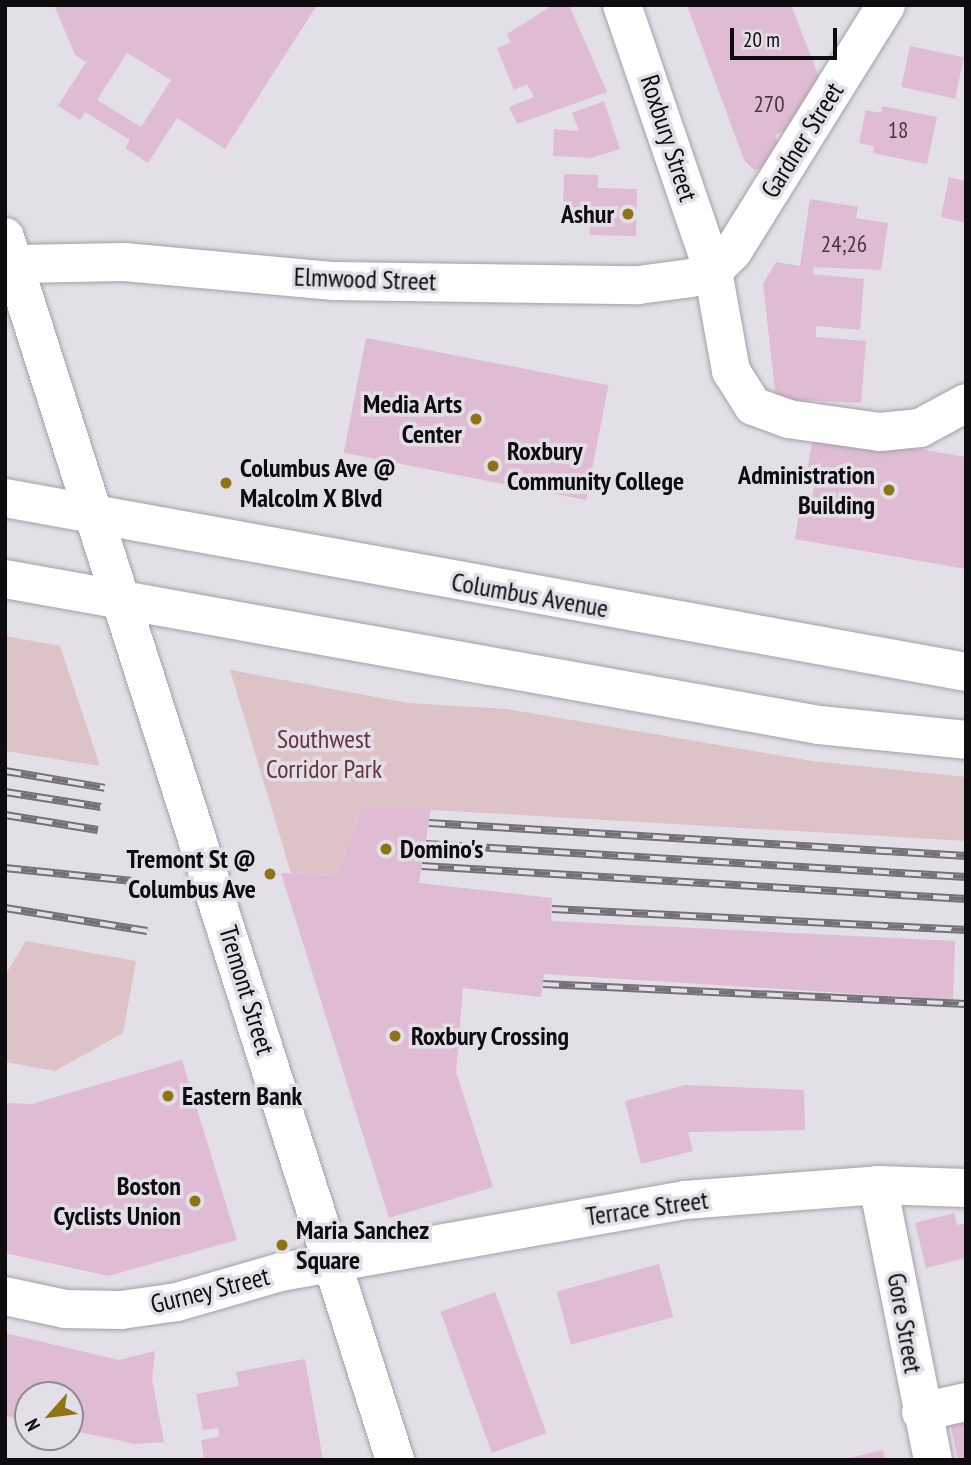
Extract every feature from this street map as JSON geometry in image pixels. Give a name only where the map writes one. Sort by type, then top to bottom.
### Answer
[{"type":"main road","name":"Roxbury Street","points":[[622,5],[713,271],[731,371],[753,406],[788,419],[880,432],[920,428],[966,403]]},
{"type":"main road","name":"Gardner Street","points":[[713,271],[733,251],[886,5]]},
{"type":"main road","name":"Elmwood Street","points":[[11,250],[334,281],[638,285],[713,271]]},
{"type":"main road","points":[[5,328],[11,250]]},
{"type":"main road","name":"Tremont Street","points":[[11,250],[395,1460]]},
{"type":"main road","points":[[5,498],[94,514]]},
{"type":"main road","name":"Columbus Avenue","points":[[94,514],[966,672]]},
{"type":"main road","points":[[5,579],[819,725],[966,740]]},
{"type":"main road","name":"Terrace Street","points":[[331,1263],[685,1200],[878,1185],[966,1188]]},
{"type":"main road","name":"Gore Street","points":[[878,1185],[921,1412],[933,1460]]},
{"type":"main road","name":"Gurney Street","points":[[5,1296],[65,1309],[121,1310],[331,1263]]},
{"type":"main road","points":[[921,1412],[966,1402]]},
{"type":"green space","points":[[5,636],[60,646],[100,766],[5,751]]},
{"type":"green space","name":"Southwest Corridor Park","points":[[230,670],[408,703],[506,709],[812,761],[966,777],[966,841],[365,806],[338,875],[291,873]]},
{"type":"green space","points":[[26,941],[136,961],[123,1033],[55,1071],[5,1062],[7,972]]},
{"type":"building","points":[[54,5],[317,5],[225,149],[177,118],[148,163],[125,148],[130,140],[85,112],[80,120],[58,106],[86,62],[75,55]],"holes":[[[127,53],[171,80],[141,127],[97,100]]]},
{"type":"building","points":[[553,5],[569,5],[607,92],[517,124],[509,107],[534,97],[527,84],[514,90],[497,48],[511,42],[507,34]]},
{"type":"building","points":[[687,5],[791,5],[823,87],[806,122],[775,135],[780,150],[773,166],[754,170],[744,160]]},
{"type":"building","points":[[910,46],[964,57],[955,99],[901,87]]},
{"type":"building","points":[[604,101],[620,149],[591,158],[553,156],[554,129],[579,131],[572,113]]},
{"type":"building","points":[[882,106],[937,117],[927,164],[873,153],[874,146],[859,143],[866,110],[881,113]]},
{"type":"building","points":[[564,174],[598,175],[598,188],[637,189],[636,236],[590,235],[590,208],[563,207]]},
{"type":"building","points":[[949,177],[966,181],[966,223],[941,217]]},
{"type":"building","points":[[810,199],[858,207],[856,218],[888,223],[881,270],[814,267],[813,274],[864,279],[860,330],[816,326],[816,337],[866,341],[861,403],[776,399],[763,284],[776,262],[800,266]]},
{"type":"building","name":"Media Arts Center","points":[[366,338],[608,385],[586,500],[344,453]]},
{"type":"building","name":"Administration Building","points":[[814,431],[966,457],[966,569],[795,539],[800,507],[810,509],[816,474],[807,472]]},
{"type":"building","name":"Roxbury Crossing","points":[[364,806],[431,809],[419,883],[552,898],[551,921],[955,941],[953,1000],[544,974],[541,997],[463,988],[456,1072],[493,1187],[389,1218],[281,873],[338,875]]},
{"type":"building","points":[[182,1060],[237,1240],[108,1276],[5,1253],[5,1103],[32,1104]]},
{"type":"building","points":[[685,1085],[804,1090],[805,1130],[688,1132],[693,1151],[641,1164],[625,1101]]},
{"type":"building","points":[[954,1213],[957,1225],[966,1223],[966,1258],[926,1268],[915,1223]]},
{"type":"building","points":[[659,1264],[673,1317],[571,1345],[557,1291]]},
{"type":"building","points":[[495,1292],[546,1433],[492,1453],[440,1312]]},
{"type":"building","points":[[5,1333],[119,1360],[155,1351],[152,1379],[164,1442],[135,1444],[84,1433],[84,1381],[14,1381],[14,1418],[5,1416]]},
{"type":"building","points":[[305,1359],[323,1460],[204,1460],[201,1440],[219,1437],[218,1428],[203,1430],[196,1394],[239,1386],[236,1372]]},
{"type":"building","points":[[966,1419],[966,1460],[958,1460],[950,1422]]},
{"type":"building","points":[[883,1450],[885,1460],[845,1460],[845,1459]]},
{"type":"railway","points":[[5,771],[105,788]]},
{"type":"railway","points":[[5,792],[101,807]]},
{"type":"railway","points":[[5,815],[98,830]]},
{"type":"railway","points":[[429,823],[966,856]]},
{"type":"railway","points":[[426,844],[966,877]]},
{"type":"railway","points":[[422,866],[966,899]]},
{"type":"railway","points":[[5,868],[132,881]]},
{"type":"railway","points":[[5,908],[147,931]]},
{"type":"railway","points":[[552,909],[966,930]]},
{"type":"railway","points":[[543,984],[966,1004]]},
{"type":"place","name":"Ashur","points":[[628,214]]},
{"type":"place","name":"Media Arts Center","points":[[476,419]]},
{"type":"place","name":"Roxbury Community College","points":[[493,466]]},
{"type":"place","name":"Columbus Ave @ Malcolm X Blvd","points":[[226,483]]},
{"type":"place","name":"Administration Building","points":[[889,490]]},
{"type":"place","name":"Domino's","points":[[386,849]]},
{"type":"place","name":"Tremont St @ Columbus Ave","points":[[270,874]]},
{"type":"place","name":"Roxbury Crossing","points":[[395,1036]]},
{"type":"place","name":"Eastern Bank","points":[[168,1096]]},
{"type":"place","name":"Boston Cyclists Union","points":[[195,1201]]},
{"type":"place","name":"Maria Sanchez Square","points":[[282,1245]]}]
